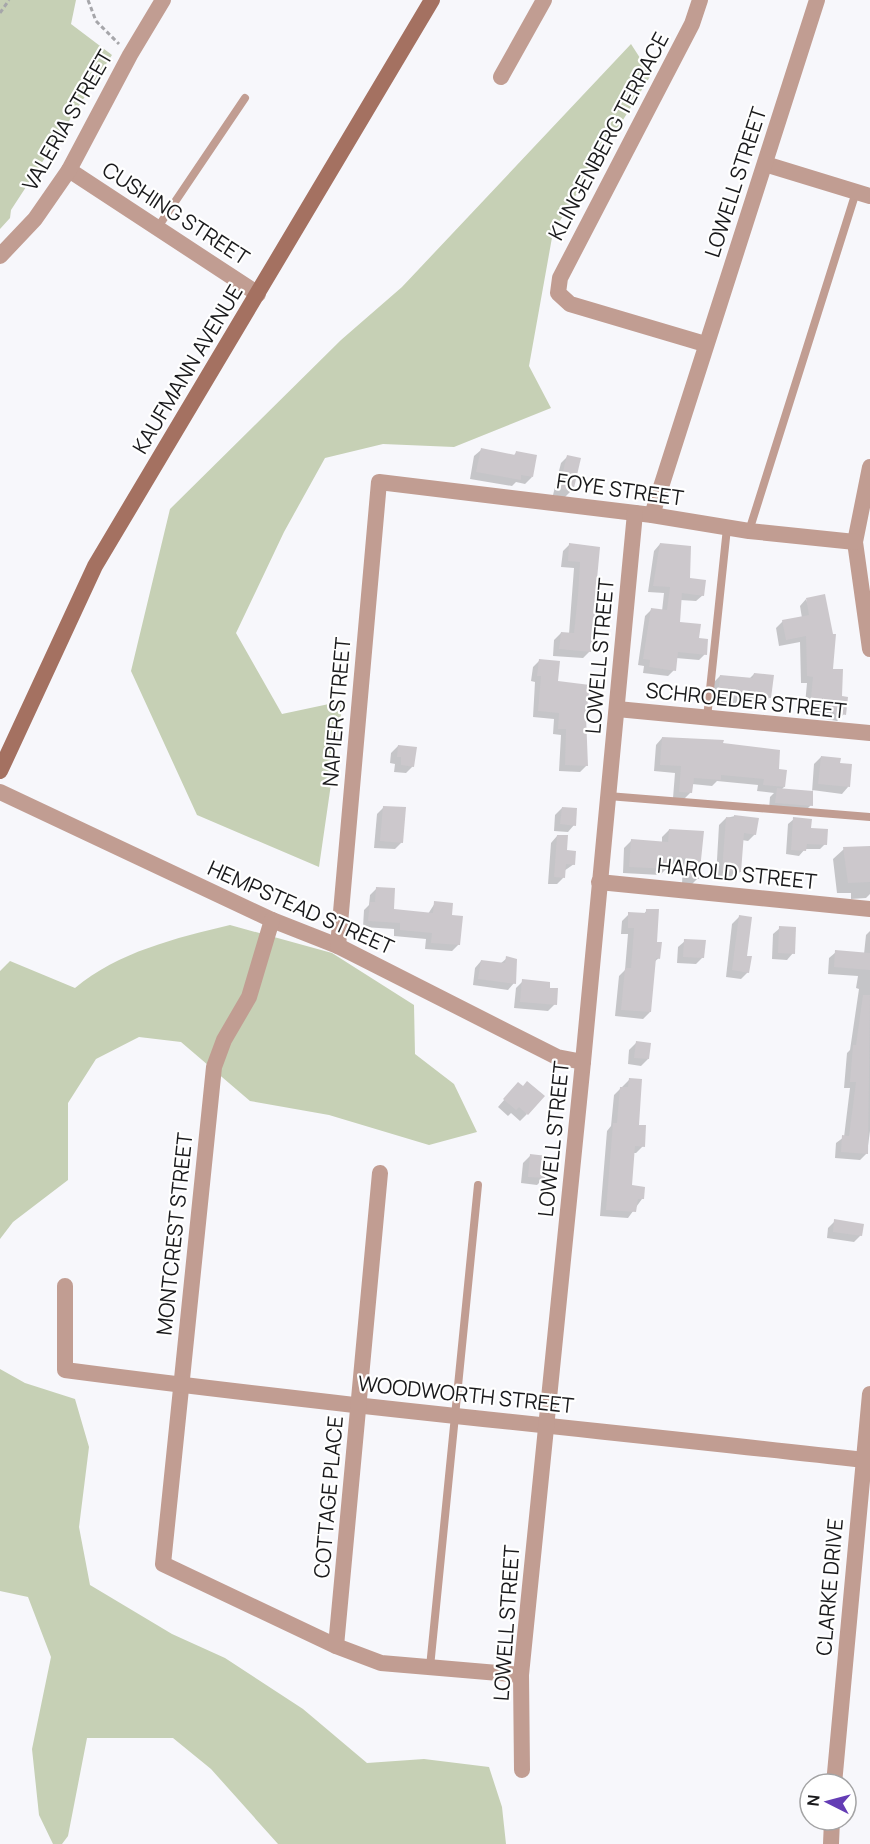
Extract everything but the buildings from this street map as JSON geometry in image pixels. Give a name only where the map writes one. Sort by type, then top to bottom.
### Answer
[{"type":"main road","name":"KAUFMANN AVENUE","points":[[0,771],[95,566],[432,0]]},
{"type":"street","name":"VALERIA STREET","points":[[0,256],[35,219],[69,170],[130,55],[164,0]]},
{"type":"street","points":[[501,77],[544,0]]},
{"type":"street","name":"KLINGENBERG TERRACE","points":[[700,0],[693,24],[560,278],[558,293],[570,304],[705,344]]},
{"type":"street","name":"LOWELL STREET","points":[[522,1770],[521,1675],[617,709],[644,514],[705,344],[817,0]]},
{"type":"street","points":[[765,164],[863,194]]},
{"type":"street","name":"CUSHING STREET","points":[[69,170],[258,294]]},
{"type":"street","points":[[870,467],[855,542],[870,649]]},
{"type":"street","name":"FOYE STREET","points":[[379,482],[644,514],[749,531],[855,542]]},
{"type":"street","name":"NAPIER STREET","points":[[338,946],[379,482]]},
{"type":"street","name":"SCHROEDER STREET","points":[[617,709],[870,733]]},
{"type":"street","name":"HEMPSTEAD STREET","points":[[0,792],[272,920],[338,946],[558,1057],[583,1062]]},
{"type":"street","name":"HAROLD STREET","points":[[599,882],[870,909]]},
{"type":"street","name":"MONTCREST STREET","points":[[272,920],[249,997],[224,1040],[214,1067],[163,1564],[336,1646]]},
{"type":"street","name":"COTTAGE PLACE","points":[[336,1646],[380,1173]]},
{"type":"street","name":"WOODWORTH STREET","points":[[65,1286],[65,1370],[359,1406],[547,1424],[864,1460]]},
{"type":"street","name":"CLARKE DRIVE","points":[[835,1772],[870,1394]]},
{"type":"street","points":[[336,1646],[381,1663],[521,1675]]},
{"type":"lane","points":[[158,227],[245,98]]},
{"type":"lane","points":[[749,531],[863,194]]},
{"type":"lane","points":[[707,718],[727,528]]},
{"type":"lane","points":[[608,796],[870,817]]},
{"type":"lane","points":[[430,1667],[478,1185]]},
{"type":"path","points":[[0,13],[9,0]]},
{"type":"path","points":[[88,0],[96,21],[130,55]]},
{"type":"green space","points":[[0,0],[76,0],[71,24],[112,55],[11,210],[10,218],[0,229]]},
{"type":"green space","points":[[631,44],[651,75],[553,232],[529,366],[551,408],[454,447],[383,444],[325,458],[284,532],[236,633],[282,714],[343,701],[319,867],[197,815],[131,671],[170,509],[341,340],[402,287]]},
{"type":"green space","points":[[230,925],[332,953],[414,1005],[415,1054],[454,1084],[477,1132],[429,1145],[329,1115],[250,1101],[181,1042],[139,1037],[96,1059],[68,1103],[68,1180],[13,1222],[0,1239],[0,971],[10,961],[75,988],[110,965],[148,948]]},
{"type":"green space","points":[[0,1369],[25,1383],[75,1399],[89,1447],[79,1527],[90,1585],[172,1634],[225,1658],[303,1709],[367,1763],[424,1759],[489,1767],[502,1807],[506,1844],[278,1844],[211,1769],[173,1738],[87,1738],[68,1836],[62,1844],[53,1844],[39,1815],[32,1749],[51,1657],[28,1597],[0,1591]]}]
